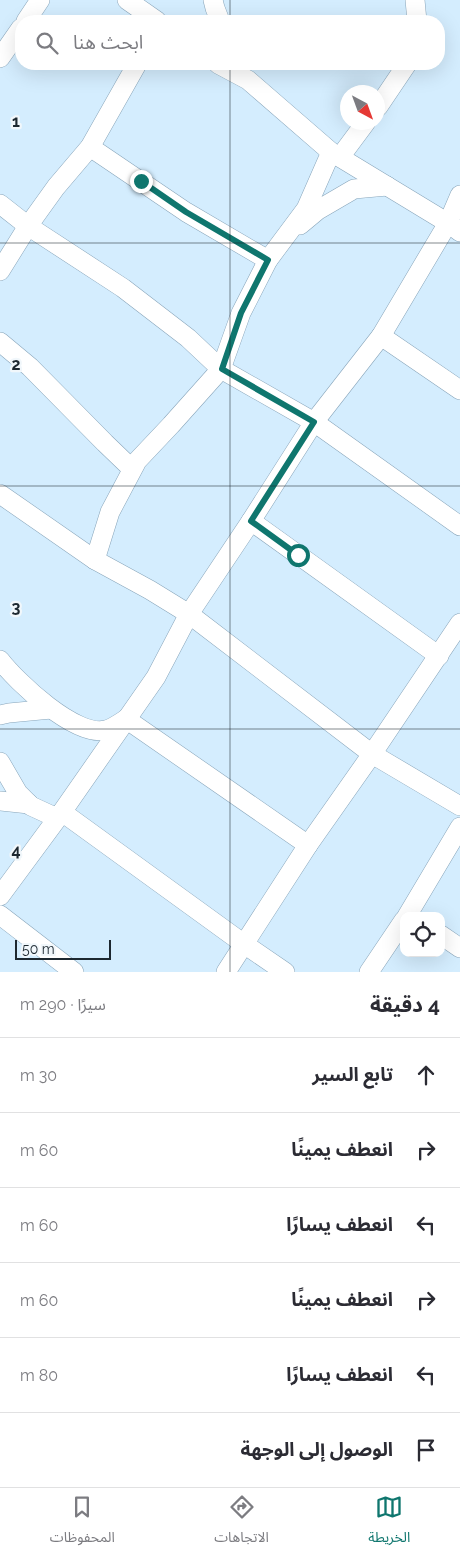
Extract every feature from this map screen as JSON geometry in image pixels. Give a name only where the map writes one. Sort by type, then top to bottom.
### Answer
[{"type":"street","points":[[30,15],[40,0]]},
{"type":"street","points":[[127,0],[144,15]]},
{"type":"street","points":[[213,0],[217,15]]},
{"type":"street","points":[[415,0],[416,15]]},
{"type":"street","points":[[0,58],[15,37]]},
{"type":"street","points":[[0,271],[56,186],[90,147],[134,70]]},
{"type":"street","points":[[385,97],[404,70]]},
{"type":"street","points":[[244,72],[336,155],[454,227]]},
{"type":"street","points":[[95,560],[110,512],[132,469],[137,461],[222,369],[241,313],[268,260],[306,209],[336,155],[359,130]]},
{"type":"street","points":[[90,147],[186,212],[268,260]]},
{"type":"street","points":[[286,236],[318,210],[354,189],[387,186]]},
{"type":"street","points":[[0,896],[156,677],[189,614],[314,422],[381,336],[454,227],[460,195]]},
{"type":"street","points":[[0,204],[28,226],[123,288],[188,338],[222,369],[314,422],[460,526]]},
{"type":"street","points":[[381,336],[460,390]]},
{"type":"street","points":[[0,342],[30,367],[132,469]]},
{"type":"street","points":[[0,494],[95,560],[189,614],[372,754],[460,806]]},
{"type":"street","points":[[251,521],[439,656]]},
{"type":"street","points":[[226,972],[308,845],[460,623]]},
{"type":"street","points":[[3,672],[51,709],[82,728],[105,731],[126,720]]},
{"type":"street","points":[[0,715],[51,709]]},
{"type":"street","points":[[126,720],[308,845]]},
{"type":"street","points":[[0,762],[18,793],[29,804]]},
{"type":"street","points":[[0,801],[29,804],[59,815],[285,972]]},
{"type":"street","points":[[410,912],[460,827]]},
{"type":"street","points":[[0,915],[74,972]]},
{"type":"street","points":[[369,972],[400,927]]},
{"type":"street","points":[[445,938],[460,948]]},
{"type":"route","points":[[141,181],[186,212],[268,260],[241,313],[222,369],[314,422],[251,521],[298,555]]}]
